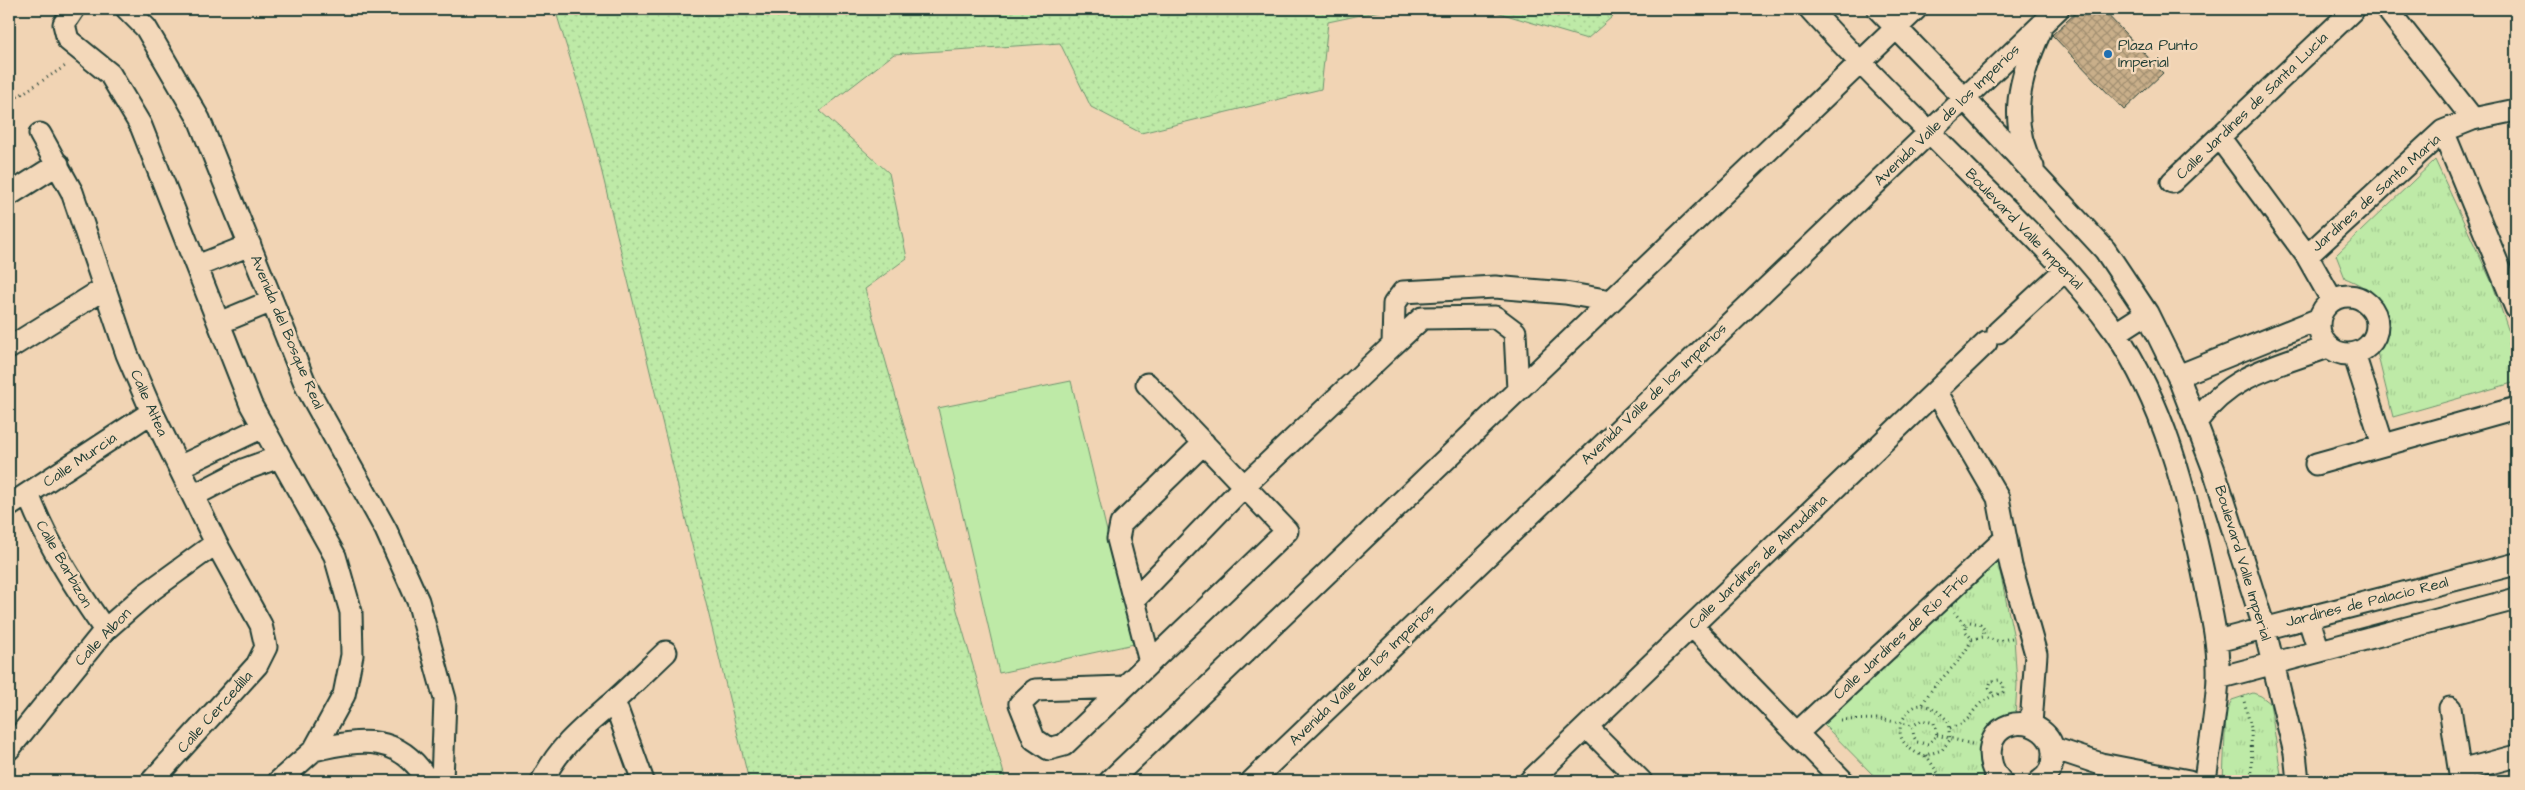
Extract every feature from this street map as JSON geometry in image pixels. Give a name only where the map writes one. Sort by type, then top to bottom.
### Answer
[{"type":"street","points":[[74,9],[64,24],[68,40],[110,74],[141,126],[251,405],[335,556],[350,612],[352,655],[344,695],[314,750],[279,781]]},
{"type":"street","name":"Avenida del Bosque Real","points":[[127,9],[146,28],[199,119],[307,388],[386,530],[418,601],[445,699],[442,781]]},
{"type":"street","name":"Boulevard Valle Imperial","points":[[1810,9],[1860,63],[2065,270],[2116,333],[2141,376],[2166,431],[2191,519],[2217,640],[2218,678],[2205,781]]},
{"type":"street","name":"Boulevard Valle Imperial","points":[[1878,9],[1964,98],[2105,250],[2147,313],[2178,376],[2196,421],[2264,627],[2295,752],[2298,781]]},
{"type":"street","points":[[1110,781],[1916,9]]},
{"type":"street","name":"Calle Jardines de Santa Lucía","points":[[2172,182],[2354,9]]},
{"type":"street","points":[[2386,9],[2473,119]]},
{"type":"street","points":[[2045,186],[2024,150],[2018,105],[2025,65],[2051,15]]},
{"type":"street","name":"Avenida Valle de los Imperios","points":[[1252,781],[2051,15]]},
{"type":"street","name":"Jardines de Santa María","points":[[2306,256],[2443,131],[2473,119],[2516,110]]},
{"type":"street","points":[[2443,131],[2508,268],[2516,308]]},
{"type":"street","name":"Calle Altea","points":[[40,134],[72,192],[127,354],[152,412],[216,543],[261,625],[266,647],[257,665]]},
{"type":"street","points":[[2219,138],[2306,256],[2332,300]]},
{"type":"street","points":[[9,195],[58,164]]},
{"type":"street","points":[[197,266],[250,245]]},
{"type":"street","name":"Calle Jardines de Almudaina","points":[[1530,781],[1936,391],[2065,270]]},
{"type":"street","points":[[1394,345],[1394,304],[1403,292],[1495,287],[1565,293],[1611,301]]},
{"type":"street","points":[[1495,287],[1495,317]]},
{"type":"street","points":[[9,348],[105,288]]},
{"type":"street","points":[[2344,295],[2357,296],[2369,303],[2376,313],[2378,326],[2375,339],[2366,349],[2354,354],[2345,354],[2328,347],[2320,334],[2319,319],[2324,308],[2332,300],[2344,295]]},
{"type":"street","points":[[219,322],[272,301]]},
{"type":"street","points":[[2116,333],[2147,313]]},
{"type":"street","points":[[1134,600],[1245,485],[1422,318],[1495,317],[1515,332],[1518,390]]},
{"type":"street","points":[[2178,376],[2319,319]]},
{"type":"street","points":[[2196,421],[2217,396],[2245,378],[2328,347]]},
{"type":"street","points":[[2234,354],[2245,378]]},
{"type":"street","points":[[2354,354],[2383,445]]},
{"type":"street","points":[[1124,687],[1287,531],[1147,384]]},
{"type":"street","points":[[1936,391],[1998,498],[2011,566],[2036,654],[2031,724]]},
{"type":"street","points":[[2316,464],[2516,408]]},
{"type":"street","name":"Calle Murcia","points":[[9,506],[152,412]]},
{"type":"street","points":[[179,467],[263,427]]},
{"type":"street","points":[[1150,662],[1118,539],[1121,524],[1204,443]]},
{"type":"street","points":[[193,496],[243,470],[280,457]]},
{"type":"street","name":"Calle Barbizon","points":[[28,494],[41,530],[74,586],[105,630]]},
{"type":"street","name":"Calle Jardines de Río Frío","points":[[1797,733],[2006,538]]},
{"type":"street","name":"Calle Albon","points":[[13,734],[105,630],[146,594],[216,543]]},
{"type":"street","name":"Jardines de Palacio Real","points":[[2217,640],[2516,564]]},
{"type":"street","points":[[2218,678],[2516,599]]},
{"type":"street","points":[[2308,616],[2319,651]]},
{"type":"street","points":[[1692,626],[1843,781]]},
{"type":"street","points":[[542,781],[552,761],[571,737],[614,701],[666,652]]},
{"type":"street","name":"Calle Cercedilla","points":[[152,781],[257,665]]},
{"type":"street","points":[[614,701],[643,781]]},
{"type":"street","points":[[2450,708],[2460,776],[2516,756]]},
{"type":"street","points":[[2001,781],[1990,766],[1989,748],[1998,733],[2013,724],[2031,724],[2045,733],[2054,748],[2053,764],[2048,780]]},
{"type":"street","points":[[1587,727],[1641,781]]},
{"type":"street","points":[[314,750],[350,742],[381,742],[408,755],[428,781]]},
{"type":"street","points":[[2054,748],[2145,777],[2189,781]]},
{"type":"path","points":[[9,102],[85,54]]},
{"type":"path","points":[[1948,607],[1966,626],[1966,632],[1972,639]]},
{"type":"path","points":[[1966,626],[1970,622],[1980,624],[1984,629],[1983,637]]},
{"type":"path","points":[[1923,704],[1939,712],[1948,721],[1950,728],[1950,740],[1942,750],[1926,755],[1912,751],[1904,743],[1899,732],[1900,723],[1906,712],[1923,704],[1929,692],[1958,662],[1972,639],[1983,637],[1998,641],[2013,638]]},
{"type":"path","points":[[1950,728],[1968,720],[1974,715],[1977,707],[1993,694],[2003,692],[2004,685],[1999,680],[1991,682],[1989,688],[1993,694]]},
{"type":"path","points":[[2243,697],[2251,728],[2252,781]]},
{"type":"path","points":[[1836,721],[1879,718],[1912,726],[1922,720],[1928,720],[1934,723],[1937,735]]},
{"type":"path","points":[[1912,726],[1917,742],[1928,744],[1937,735]]},
{"type":"path","points":[[1937,735],[1950,740],[1980,745]]},
{"type":"path","points":[[1926,755],[1943,781]]},
{"type":"green space","points":[[555,9],[1389,9],[1328,22],[1321,89],[1141,133],[1091,107],[1060,43],[894,54],[820,111],[889,173],[907,258],[865,289],[1006,781],[749,781],[590,123]]},
{"type":"green space","points":[[1486,9],[1621,9],[1587,39]]},
{"type":"green space","points":[[2435,160],[2493,285],[2516,353],[2516,382],[2393,417],[2377,352],[2384,339],[2387,316],[2377,298],[2368,290],[2345,278],[2336,255]]},
{"type":"green space","points":[[1071,381],[1134,644],[999,673],[938,408]]},
{"type":"green space","points":[[1997,558],[2014,638],[2017,684],[2015,718],[1996,726],[1992,781],[1879,781],[1823,724]]},
{"type":"green space","points":[[2253,693],[2270,703],[2282,781],[2223,781],[2226,711],[2232,700]]},
{"type":"building","name":"Plaza Punto Imperial","points":[[2080,9],[2102,9],[2163,73],[2124,110],[2052,35]]},
{"type":"place","name":"Plaza Punto Imperial","points":[[2108,54]]}]
